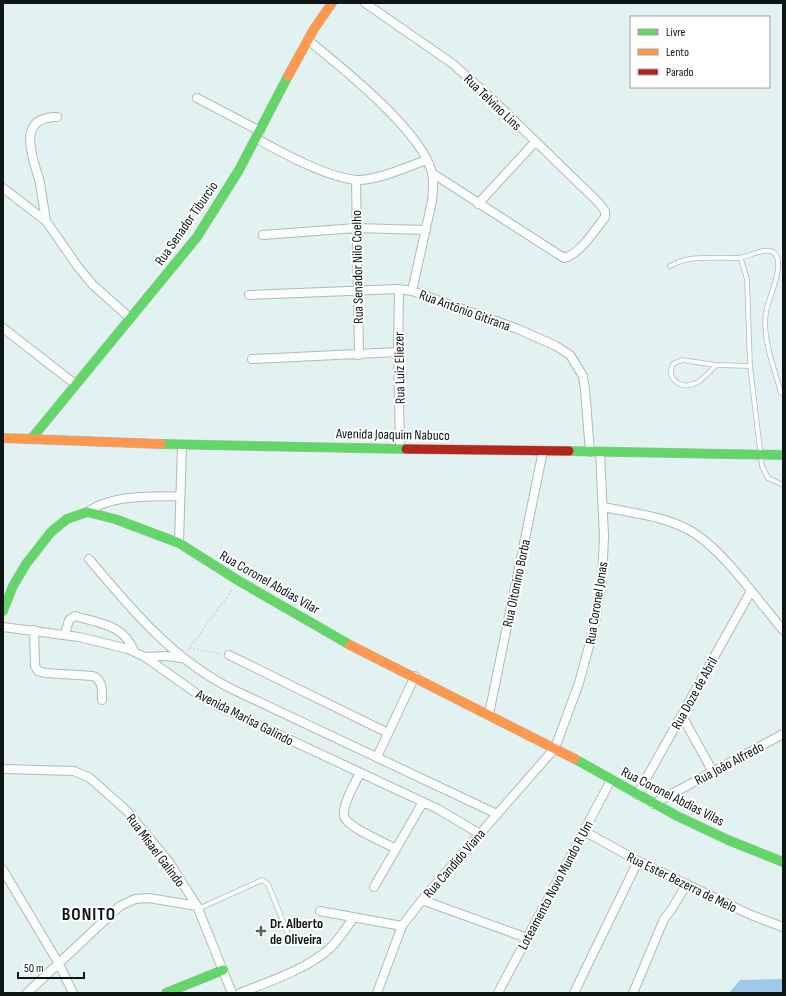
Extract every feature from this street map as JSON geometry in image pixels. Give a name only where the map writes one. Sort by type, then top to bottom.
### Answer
[{"type":"street","name":"Rua Senador Tiburcio","points":[[32,438],[75,384],[168,274],[206,224],[258,135],[308,40],[332,3]]},
{"type":"street","name":"Rua Telvino Lins","points":[[365,3],[453,64],[488,95],[599,203],[605,211],[605,217],[576,252],[570,257],[564,258],[478,204]]},
{"type":"street","name":"Rua Antônio Gitirana","points":[[308,40],[359,82],[376,99],[412,138],[426,160],[432,173],[433,186],[426,230],[412,290],[518,329],[570,354],[583,376],[590,452]]},
{"type":"street","points":[[198,98],[258,135],[313,166],[356,180],[370,178],[426,160]]},
{"type":"street","points":[[46,221],[40,184],[29,144],[31,133],[40,120],[47,117],[57,117]]},
{"type":"street","points":[[432,173],[478,204],[535,142]]},
{"type":"street","name":"Rua Senador Nilo Coelho","points":[[356,180],[359,355]]},
{"type":"street","points":[[3,188],[46,221],[78,267],[93,285],[130,318]]},
{"type":"street","points":[[263,235],[356,228],[426,230]]},
{"type":"street","points":[[249,295],[399,289],[412,290]]},
{"type":"street","name":"Rua Luiz Eliezer","points":[[399,289],[398,352],[400,448]]},
{"type":"street","points":[[3,328],[75,384]]},
{"type":"street","points":[[252,359],[398,352]]},
{"type":"street","name":"Avenida Joaquim Nabuco","points":[[3,438],[182,445],[783,454]]},
{"type":"street","points":[[179,543],[182,445]]},
{"type":"street","name":"Rua Oitonino Borba","points":[[489,714],[543,451]]},
{"type":"street","name":"Rua Coronel Jonas","points":[[555,748],[579,683],[594,628],[602,582],[604,507],[600,452]]},
{"type":"street","points":[[3,611],[6,593],[26,564],[51,532],[67,519],[87,512],[101,504],[112,501],[134,498],[180,496]]},
{"type":"street","points":[[604,507],[663,520],[690,531],[717,553],[783,630]]},
{"type":"street","name":"Rua Coronel Abdias Vilar","points":[[87,512],[115,519],[179,543],[239,581],[352,645],[555,748]]},
{"type":"street","name":"Avenida Marisa Galindo","points":[[89,558],[141,618],[182,658],[204,675],[497,814]]},
{"type":"street","name":"Rua Doze de Abril","points":[[637,794],[751,591]]},
{"type":"street","points":[[65,634],[69,620],[75,616],[116,628],[126,636],[134,651]]},
{"type":"street","name":"Avenida Marisa Galindo","points":[[3,627],[65,634],[134,651],[209,701],[451,815],[480,834]]},
{"type":"street","points":[[34,630],[34,666],[38,671],[45,673],[93,676],[99,679],[102,684],[102,700]]},
{"type":"street","points":[[229,654],[388,733]]},
{"type":"street","points":[[145,657],[165,656],[182,658]]},
{"type":"street","points":[[377,757],[415,676]]},
{"type":"street","points":[[682,716],[713,772]]},
{"type":"street","name":"Rua João Alfredo","points":[[653,804],[783,734]]},
{"type":"street","name":"Rua Coronel Abdias Vilas","points":[[555,748],[653,804],[728,840],[783,862]]},
{"type":"street","name":"Rua Candido Viana","points":[[377,993],[402,926],[422,900],[555,748]]},
{"type":"street","name":"Rua Misael Galindo","points":[[3,769],[74,771],[90,778],[127,810],[169,862],[197,907],[232,993]]},
{"type":"street","points":[[360,773],[345,806],[343,815],[345,821],[396,849]]},
{"type":"street","name":"Loteamento Novo Mundo R Um","points":[[499,991],[611,780]]},
{"type":"street","points":[[374,887],[423,802]]},
{"type":"street","name":"Rua Ester Bezerra de Melo","points":[[584,831],[638,861],[762,921],[783,927]]},
{"type":"street","points":[[574,993],[638,861]]},
{"type":"street","points":[[3,870],[59,964],[73,993]]},
{"type":"street","points":[[633,993],[664,919],[672,910],[687,884]]},
{"type":"street","points":[[27,993],[120,906],[135,899],[149,898],[197,907]]},
{"type":"street","points":[[422,900],[527,938]]},
{"type":"street","points":[[320,911],[402,926]]},
{"type":"street","points":[[240,993],[309,962],[328,950],[337,941],[354,917]]},
{"type":"street","points":[[166,993],[223,970]]},
{"type":"lane","points":[[670,266],[688,258],[741,258],[766,251],[774,252],[782,261],[765,319],[766,334],[781,393]]},
{"type":"lane","points":[[741,258],[747,278],[750,366],[764,472],[772,481],[783,485]]},
{"type":"lane","points":[[716,366],[698,382],[692,385],[676,382],[671,378],[670,373],[673,364],[682,360],[716,366],[750,366]]},
{"type":"lane","points":[[197,907],[262,880],[268,884],[288,934]]},
{"type":"path","points":[[182,658],[239,581]]},
{"type":"path","points":[[189,648],[214,654],[229,654]]},
{"type":"water","points":[[783,979],[783,993],[729,993],[740,980]]},
{"type":"traffic: fast","points":[[32,438],[197,237],[239,170],[288,76]]},
{"type":"traffic: fast","points":[[161,444],[406,449]]},
{"type":"traffic: fast","points":[[569,451],[783,455]]},
{"type":"traffic: fast","points":[[3,611],[13,586],[26,564],[51,532],[67,519],[87,512],[115,519],[179,543],[239,581],[350,645]]},
{"type":"traffic: fast","points":[[575,759],[677,816],[728,840],[783,862]]},
{"type":"traffic: fast","points":[[166,993],[223,970]]},
{"type":"traffic: slow","points":[[288,76],[314,29],[332,3]]},
{"type":"traffic: slow","points":[[3,438],[161,444]]},
{"type":"traffic: slow","points":[[350,645],[575,759]]},
{"type":"traffic: jam","points":[[406,449],[569,451]]},
{"type":"place","name":"Dr. Alberto de Oliveira","points":[[261,931]]},
{"type":"district","name":"BONITO","points":[[89,914]]}]
